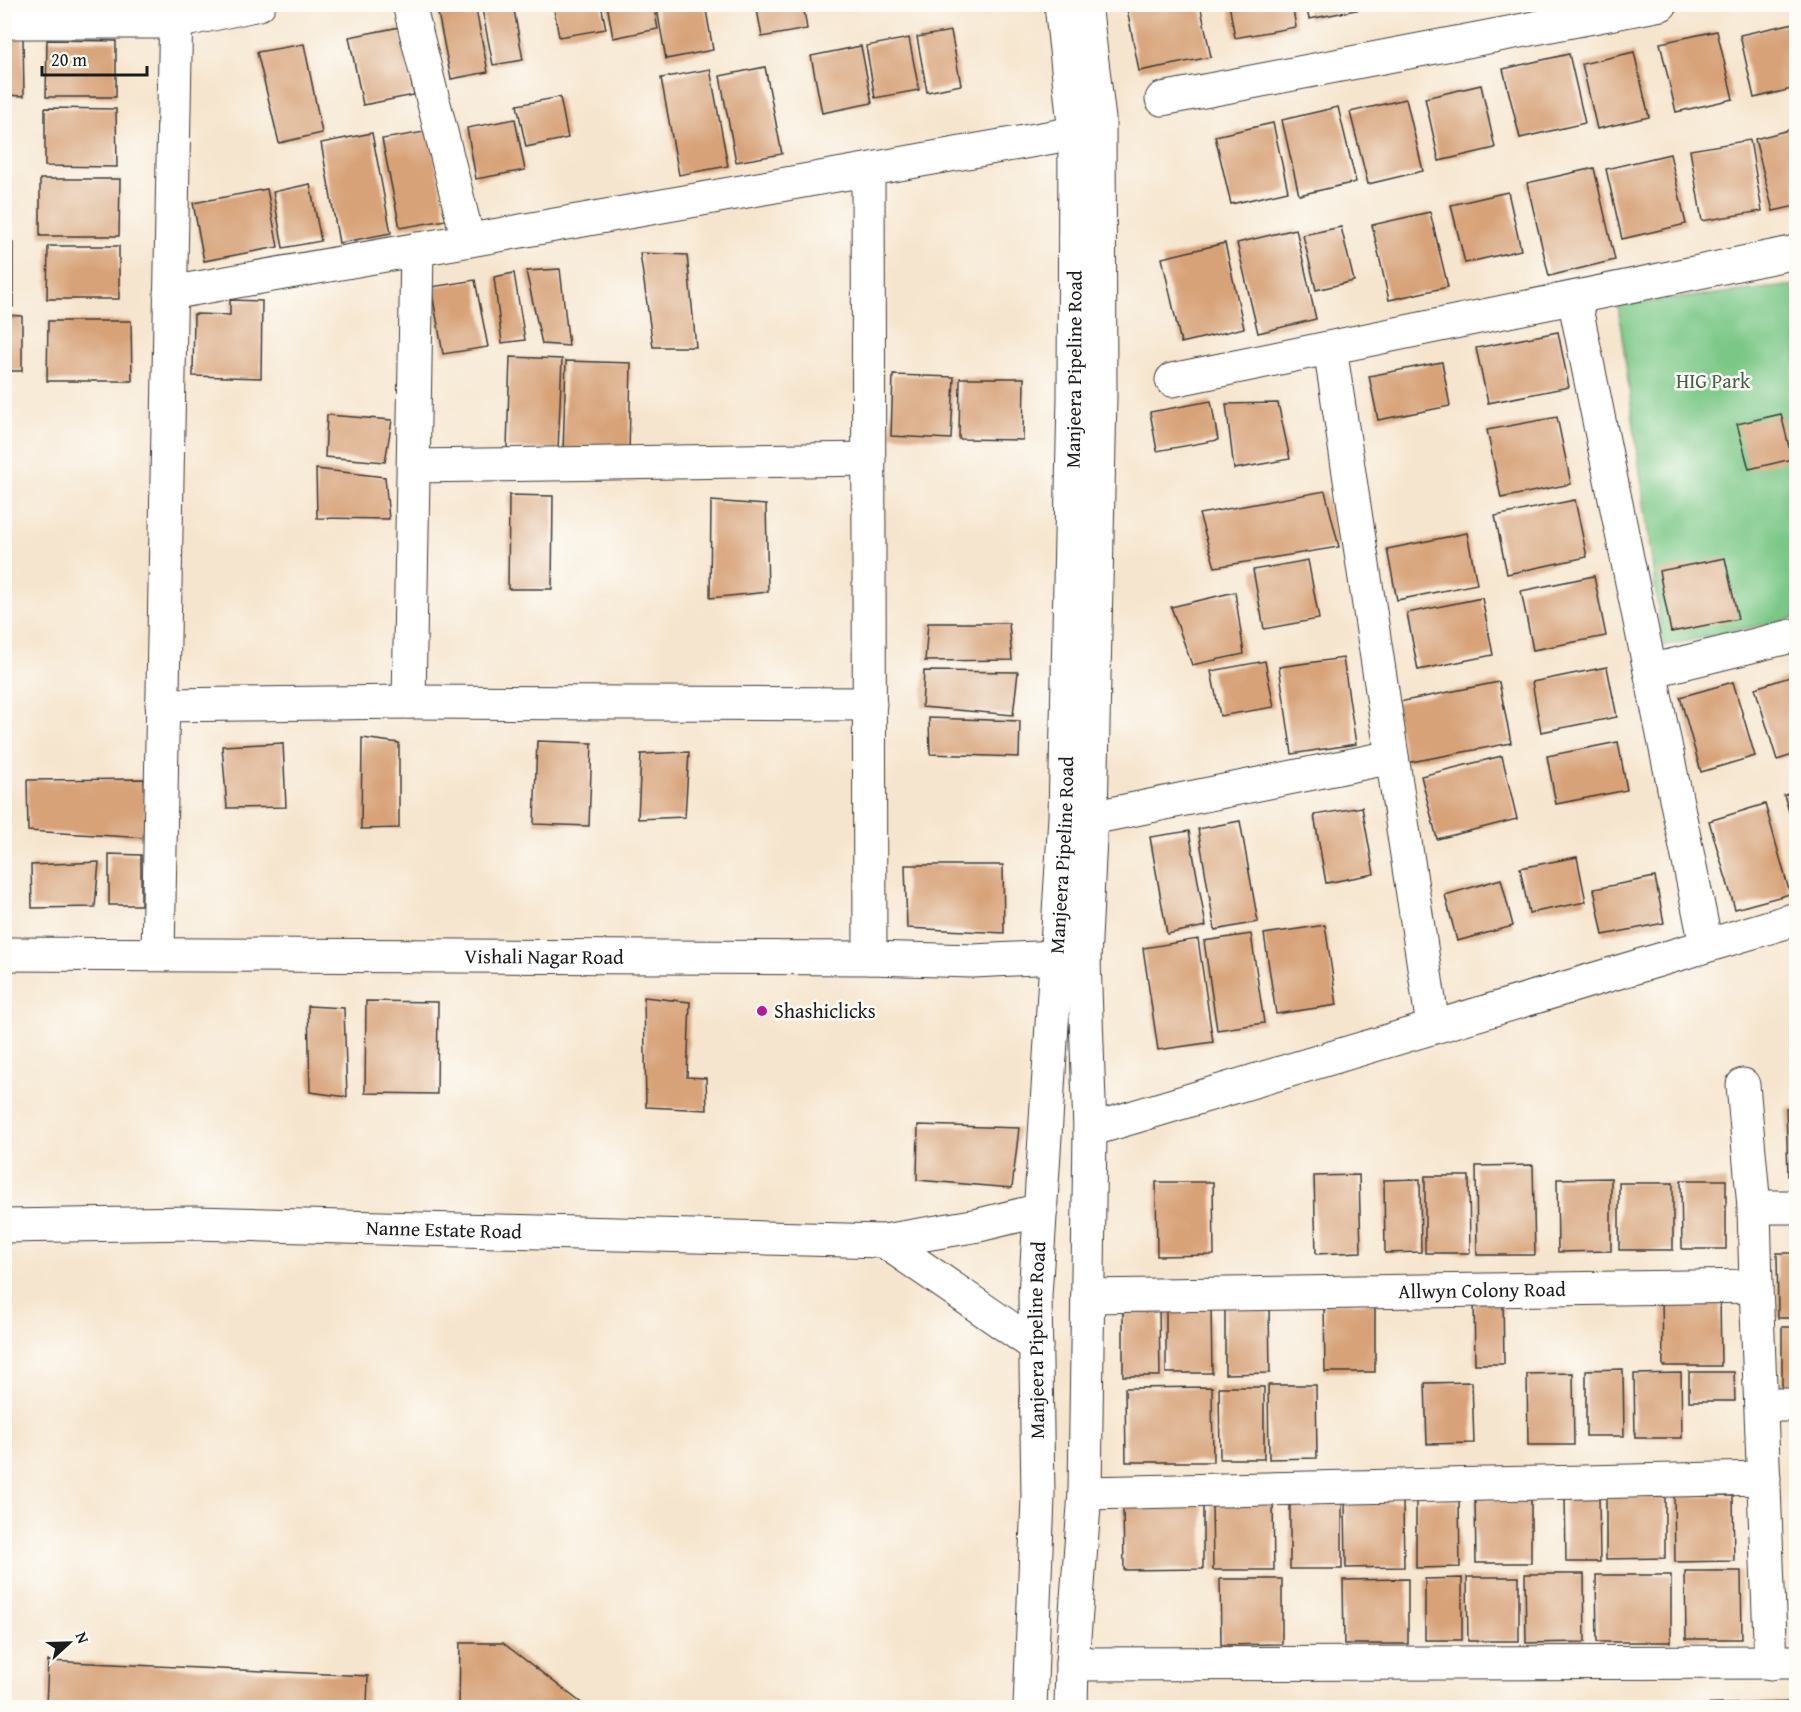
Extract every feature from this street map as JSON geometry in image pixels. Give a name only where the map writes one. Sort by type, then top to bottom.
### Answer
[{"type":"street","points":[[4,22],[176,13],[259,4]]},
{"type":"street","points":[[409,4],[468,240]]},
{"type":"street","name":"Manjeera Pipeline Road","points":[[1061,4],[1075,133],[1074,396],[1065,817],[1071,958],[1090,1130],[1085,1493],[1072,1664],[1071,1707]]},
{"type":"street","name":"Manjeera Pipeline Road","points":[[1030,1707],[1038,1497],[1035,1296],[1041,1210],[1071,958],[1091,818],[1100,396],[1099,119],[1085,4]]},
{"type":"street","points":[[1162,99],[1661,4]]},
{"type":"street","points":[[158,954],[176,13]]},
{"type":"street","points":[[170,293],[1075,133]]},
{"type":"street","points":[[868,170],[870,958]]},
{"type":"street","points":[[409,702],[417,249]]},
{"type":"street","points":[[1172,380],[1797,252]]},
{"type":"street","points":[[1574,298],[1706,945]]},
{"type":"street","points":[[1330,348],[1433,1026]]},
{"type":"street","points":[[414,466],[869,459]]},
{"type":"street","points":[[1650,671],[1797,634]]},
{"type":"street","points":[[162,705],[409,702],[870,704]]},
{"type":"street","points":[[1091,818],[1392,758]]},
{"type":"street","points":[[1090,1130],[1797,919]]},
{"type":"street","name":"Vishali Nagar Road","points":[[4,954],[870,958],[973,961],[1071,958]]},
{"type":"street","points":[[1072,1664],[1784,1663],[1764,1478],[1754,1207],[1743,1085]]},
{"type":"street","points":[[1754,1207],[1797,1207]]},
{"type":"street","name":"Nanne Estate Road","points":[[4,1226],[194,1223],[884,1242],[979,1225],[1041,1210]]},
{"type":"street","points":[[884,1242],[1036,1346]]},
{"type":"street","name":"Allwyn Colony Road","points":[[1088,1296],[1756,1286]]},
{"type":"street","points":[[1761,1405],[1797,1405]]},
{"type":"street","points":[[1085,1493],[1764,1478]]},
{"type":"green space","name":"HIG Park","points":[[1796,285],[1796,618],[1663,646],[1618,305]]},
{"type":"building","points":[[456,4],[475,4],[488,72],[451,79],[437,8]]},
{"type":"building","points":[[481,4],[513,4],[523,60],[493,65]]},
{"type":"building","points":[[553,4],[601,4],[606,29],[559,37]]},
{"type":"building","points":[[607,4],[653,4],[658,29],[613,38]]},
{"type":"building","points":[[656,4],[705,4],[713,50],[666,59]]},
{"type":"building","points":[[756,4],[803,4],[807,29],[762,37]]},
{"type":"building","points":[[1126,4],[1200,4],[1211,57],[1139,71]]},
{"type":"building","points":[[1229,4],[1292,4],[1296,27],[1235,38]]},
{"type":"building","points":[[1306,4],[1377,4],[1377,6],[1309,19]]},
{"type":"building","points":[[1794,23],[1796,88],[1754,98],[1740,35]]},
{"type":"building","points":[[400,27],[414,95],[363,105],[349,37]]},
{"type":"building","points":[[951,31],[961,85],[927,92],[917,37]]},
{"type":"building","points":[[1717,31],[1733,99],[1676,112],[1660,43]]},
{"type":"building","points":[[4,37],[23,37],[24,96],[4,95]]},
{"type":"building","points":[[909,38],[919,90],[875,98],[866,46]]},
{"type":"building","points":[[47,40],[116,41],[116,97],[46,97]]},
{"type":"building","points":[[304,44],[322,133],[279,143],[257,52]]},
{"type":"building","points":[[861,46],[872,103],[822,113],[811,56]]},
{"type":"building","points":[[1634,52],[1649,117],[1597,129],[1582,64]]},
{"type":"building","points":[[1569,54],[1585,123],[1520,138],[1503,69]]},
{"type":"building","points":[[765,67],[782,154],[736,162],[720,76]]},
{"type":"building","points":[[710,69],[728,166],[679,175],[661,78]]},
{"type":"building","points":[[1481,85],[1495,148],[1439,161],[1425,98]]},
{"type":"building","points":[[560,97],[568,138],[526,147],[517,105]]},
{"type":"building","points":[[1406,99],[1423,171],[1368,184],[1350,112]]},
{"type":"building","points":[[1338,107],[1356,182],[1299,195],[1282,120]]},
{"type":"building","points":[[45,108],[116,109],[117,167],[45,166]]},
{"type":"building","points":[[515,119],[525,170],[476,179],[467,128]]},
{"type":"building","points":[[1273,123],[1288,191],[1231,204],[1215,136]]},
{"type":"building","points":[[1796,128],[1796,206],[1773,211],[1755,139]]},
{"type":"building","points":[[430,131],[446,220],[400,228],[382,139]]},
{"type":"building","points":[[372,133],[391,233],[339,243],[321,143]]},
{"type":"building","points":[[1750,140],[1762,211],[1702,221],[1690,150]]},
{"type":"building","points":[[1670,154],[1686,224],[1622,239],[1606,169]]},
{"type":"building","points":[[1594,168],[1615,260],[1549,276],[1527,183]]},
{"type":"building","points":[[40,179],[120,179],[119,236],[40,236]]},
{"type":"building","points":[[310,184],[321,241],[283,248],[273,192]]},
{"type":"building","points":[[267,189],[278,247],[204,261],[193,203]]},
{"type":"building","points":[[1508,192],[1521,250],[1465,263],[1451,205]]},
{"type":"building","points":[[1430,212],[1448,287],[1389,300],[1372,225]]},
{"type":"building","points":[[1341,227],[1354,281],[1316,290],[1303,235]]},
{"type":"building","points":[[1296,229],[1316,319],[1258,333],[1237,243]]},
{"type":"building","points":[[4,243],[13,243],[13,307],[4,307]]},
{"type":"building","points":[[1225,243],[1244,328],[1181,343],[1162,258]]},
{"type":"building","points":[[48,246],[119,246],[119,299],[47,299]]},
{"type":"building","points":[[640,253],[687,255],[696,347],[653,347]]},
{"type":"building","points":[[560,269],[569,346],[542,344],[526,271]]},
{"type":"building","points":[[514,273],[525,340],[502,343],[494,277]]},
{"type":"building","points":[[475,280],[488,347],[443,354],[431,287]]},
{"type":"building","points":[[230,300],[262,301],[261,378],[193,376],[194,314],[230,315]]},
{"type":"building","points":[[4,315],[22,316],[22,371],[4,371]]},
{"type":"building","points":[[48,321],[131,321],[132,381],[47,381]]},
{"type":"building","points":[[1558,332],[1569,387],[1488,403],[1476,348]]},
{"type":"building","points":[[510,357],[562,359],[558,450],[507,448]]},
{"type":"building","points":[[566,361],[631,363],[629,454],[563,451]]},
{"type":"building","points":[[1442,362],[1450,406],[1378,420],[1369,376]]},
{"type":"building","points":[[893,375],[954,377],[951,439],[891,436]]},
{"type":"building","points":[[960,378],[1024,378],[1023,440],[959,439]]},
{"type":"building","points":[[1211,401],[1218,440],[1157,451],[1150,412]]},
{"type":"building","points":[[1278,403],[1290,459],[1234,469],[1226,404]]},
{"type":"building","points":[[1781,414],[1792,459],[1749,469],[1737,424]]},
{"type":"building","points":[[327,415],[392,420],[385,462],[325,457]]},
{"type":"building","points":[[1557,417],[1571,484],[1501,498],[1487,430]]},
{"type":"building","points":[[316,469],[385,477],[389,519],[317,518]]},
{"type":"building","points":[[1325,491],[1339,547],[1215,567],[1199,514]]},
{"type":"building","points":[[509,495],[553,496],[552,589],[508,589]]},
{"type":"building","points":[[1575,500],[1587,557],[1507,574],[1495,516]]},
{"type":"building","points":[[711,501],[766,505],[768,592],[710,598]]},
{"type":"building","points":[[1467,533],[1477,584],[1397,600],[1387,549]]},
{"type":"building","points":[[1725,558],[1738,619],[1671,632],[1659,571]]},
{"type":"building","points":[[1308,560],[1319,619],[1264,629],[1253,570]]},
{"type":"building","points":[[1594,576],[1606,636],[1533,650],[1521,591]]},
{"type":"building","points":[[1235,592],[1244,654],[1192,665],[1171,607]]},
{"type":"building","points":[[1482,598],[1493,655],[1418,670],[1407,613]]},
{"type":"building","points":[[928,623],[1009,623],[1012,660],[925,661]]},
{"type":"building","points":[[1343,658],[1356,744],[1292,754],[1279,667]]},
{"type":"building","points":[[1265,661],[1274,707],[1220,716],[1211,671]]},
{"type":"building","points":[[1607,667],[1617,717],[1541,732],[1532,682]]},
{"type":"building","points":[[924,671],[1018,672],[1013,715],[922,707]]},
{"type":"building","points":[[1796,675],[1796,754],[1777,760],[1755,688]]},
{"type":"building","points":[[1499,682],[1511,743],[1406,763],[1394,703]]},
{"type":"building","points":[[1733,682],[1755,756],[1701,772],[1680,697]]},
{"type":"building","points":[[929,718],[1020,721],[1019,757],[930,754]]},
{"type":"building","points":[[362,738],[399,743],[399,828],[361,829]]},
{"type":"building","points":[[537,741],[592,743],[589,826],[534,824]]},
{"type":"building","points":[[1618,742],[1627,790],[1556,804],[1547,756]]},
{"type":"building","points":[[283,743],[286,807],[227,808],[222,746]]},
{"type":"building","points":[[689,752],[685,817],[638,819],[641,754]]},
{"type":"building","points":[[1502,756],[1517,819],[1437,839],[1421,776]]},
{"type":"building","points":[[144,779],[147,838],[28,831],[27,780]]},
{"type":"building","points":[[1796,792],[1796,835],[1784,795]]},
{"type":"building","points":[[1765,804],[1790,894],[1735,909],[1709,821]]},
{"type":"building","points":[[1362,807],[1374,874],[1326,883],[1314,815]]},
{"type":"building","points":[[1240,821],[1258,922],[1215,930],[1198,829]]},
{"type":"building","points":[[1189,831],[1206,926],[1167,934],[1150,837]]},
{"type":"building","points":[[109,854],[141,855],[141,905],[109,905]]},
{"type":"building","points":[[1577,857],[1586,902],[1529,913],[1520,868]]},
{"type":"building","points":[[99,862],[95,907],[32,908],[31,865]]},
{"type":"building","points":[[905,865],[1003,865],[1004,933],[907,928]]},
{"type":"building","points":[[1655,877],[1664,923],[1603,935],[1594,889]]},
{"type":"building","points":[[1501,879],[1513,926],[1457,941],[1445,895]]},
{"type":"building","points":[[1325,925],[1337,1005],[1276,1014],[1264,934]]},
{"type":"building","points":[[1251,934],[1264,1023],[1217,1030],[1204,941]]},
{"type":"building","points":[[1198,939],[1213,1042],[1158,1050],[1143,948]]},
{"type":"building","points":[[644,997],[690,1002],[687,1077],[706,1078],[707,1110],[646,1107]]},
{"type":"building","points":[[366,1001],[438,1002],[437,1094],[365,1093]]},
{"type":"building","points":[[308,1006],[344,1008],[347,1097],[310,1092]]},
{"type":"building","points":[[1796,1107],[1796,1176],[1788,1176],[1786,1108]]},
{"type":"building","points":[[918,1125],[1019,1128],[1012,1188],[917,1180]]},
{"type":"building","points":[[1533,1165],[1535,1255],[1477,1255],[1476,1166]]},
{"type":"building","points":[[1359,1175],[1361,1252],[1316,1254],[1314,1176]]},
{"type":"building","points":[[1425,1176],[1469,1176],[1470,1253],[1425,1253]]},
{"type":"building","points":[[1611,1178],[1611,1251],[1558,1252],[1557,1179]]},
{"type":"building","points":[[1420,1179],[1421,1252],[1385,1253],[1384,1180]]},
{"type":"building","points":[[1681,1180],[1726,1180],[1726,1249],[1682,1249]]},
{"type":"building","points":[[1156,1182],[1213,1182],[1214,1255],[1157,1256]]},
{"type":"building","points":[[1619,1183],[1673,1183],[1673,1250],[1619,1250]]},
{"type":"building","points":[[1777,1253],[1796,1253],[1796,1318],[1778,1318]]},
{"type":"building","points":[[1662,1296],[1720,1296],[1721,1366],[1663,1366]]},
{"type":"building","points":[[1503,1298],[1504,1364],[1475,1364],[1474,1299]]},
{"type":"building","points":[[1324,1303],[1375,1303],[1375,1372],[1325,1372]]},
{"type":"building","points":[[1166,1306],[1211,1306],[1212,1373],[1166,1373]]},
{"type":"building","points":[[1123,1307],[1159,1307],[1160,1376],[1123,1376]]},
{"type":"building","points":[[1225,1307],[1269,1307],[1270,1373],[1225,1374]]},
{"type":"building","points":[[1782,1327],[1796,1327],[1796,1400],[1782,1400]]},
{"type":"building","points":[[1623,1369],[1624,1436],[1586,1436],[1586,1370]]},
{"type":"building","points":[[1689,1372],[1734,1372],[1735,1401],[1689,1401]]},
{"type":"building","points":[[1573,1373],[1574,1445],[1528,1445],[1527,1374]]},
{"type":"building","points":[[1681,1373],[1682,1438],[1635,1438],[1634,1374]]},
{"type":"building","points":[[1472,1382],[1474,1443],[1427,1444],[1425,1383]]},
{"type":"building","points":[[1268,1385],[1316,1385],[1317,1458],[1269,1459]]},
{"type":"building","points":[[1212,1387],[1213,1462],[1126,1462],[1125,1388]]},
{"type":"building","points":[[1219,1387],[1264,1387],[1264,1459],[1220,1459]]},
{"type":"building","points":[[1565,1496],[1599,1496],[1600,1562],[1566,1562]]},
{"type":"building","points":[[1674,1496],[1733,1496],[1734,1561],[1675,1562]]},
{"type":"building","points":[[1606,1497],[1665,1497],[1665,1558],[1606,1559]]},
{"type":"building","points":[[1475,1499],[1531,1499],[1531,1563],[1476,1563]]},
{"type":"building","points":[[1416,1500],[1459,1500],[1460,1567],[1416,1568]]},
{"type":"building","points":[[1273,1501],[1274,1570],[1213,1570],[1212,1502]]},
{"type":"building","points":[[1403,1502],[1404,1567],[1346,1568],[1345,1503]]},
{"type":"building","points":[[1342,1503],[1342,1569],[1290,1569],[1290,1504]]},
{"type":"building","points":[[1123,1504],[1203,1504],[1203,1569],[1124,1570]]},
{"type":"building","points":[[1685,1571],[1741,1571],[1742,1639],[1686,1639]]},
{"type":"building","points":[[1525,1574],[1584,1574],[1585,1642],[1526,1643]]},
{"type":"building","points":[[1596,1575],[1671,1575],[1671,1642],[1597,1642]]},
{"type":"building","points":[[1467,1577],[1519,1577],[1519,1641],[1468,1641]]},
{"type":"building","points":[[1462,1578],[1462,1640],[1425,1640],[1425,1579]]},
{"type":"building","points":[[1220,1579],[1282,1579],[1282,1644],[1221,1645]]},
{"type":"building","points":[[1408,1579],[1408,1644],[1344,1644],[1343,1580]]},
{"type":"building","points":[[460,1643],[503,1643],[588,1708],[459,1708]]},
{"type":"building","points":[[48,1661],[368,1676],[367,1708],[46,1708]]},
{"type":"building","points":[[1796,1702],[1796,1708],[1657,1708],[1657,1706]]},
{"type":"place","name":"Shashiclicks","points":[[762,1011]]}]
